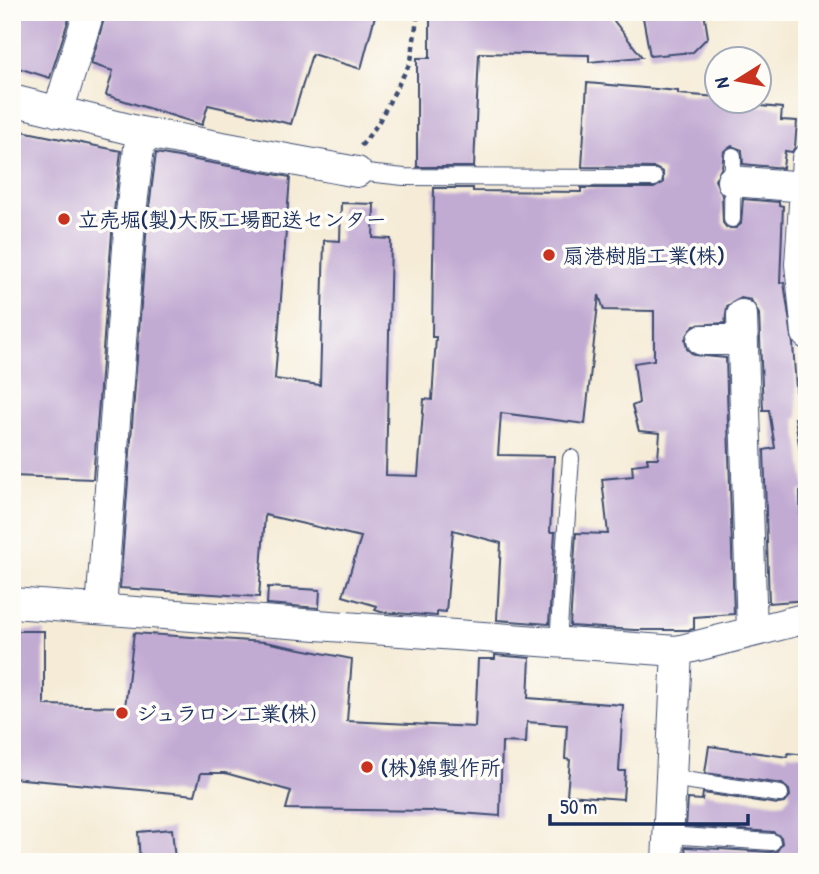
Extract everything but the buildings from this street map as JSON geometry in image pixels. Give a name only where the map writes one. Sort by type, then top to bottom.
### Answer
[{"type":"street","points":[[58,111],[89,12]]},
{"type":"street","points":[[12,100],[141,132],[351,171]]},
{"type":"street","points":[[101,609],[130,221],[141,132]]},
{"type":"street","points":[[733,169],[806,173],[800,264],[807,334]]},
{"type":"street","points":[[702,340],[742,328],[752,632]]},
{"type":"street","points":[[12,603],[677,651],[807,618]]},
{"type":"street","points":[[667,848],[677,651]]},
{"type":"lane","points":[[732,219],[733,169]]},
{"type":"lane","points":[[351,171],[404,177],[654,178]]},
{"type":"lane","points":[[558,642],[571,458]]},
{"type":"lane","points":[[670,778],[780,794]]},
{"type":"lane","points":[[667,848],[772,842]]},
{"type":"path","points":[[351,171],[411,61],[418,12]]},
{"type":"place","name":"立売堀(製)大阪工場配送センター","points":[[64,219]]},
{"type":"place","name":"扇港樹脂工業(株)","points":[[549,255]]},
{"type":"place","name":"ジュラロン工業(株）","points":[[122,713]]},
{"type":"place","name":"(株)錦製作所","points":[[367,767]]}]
